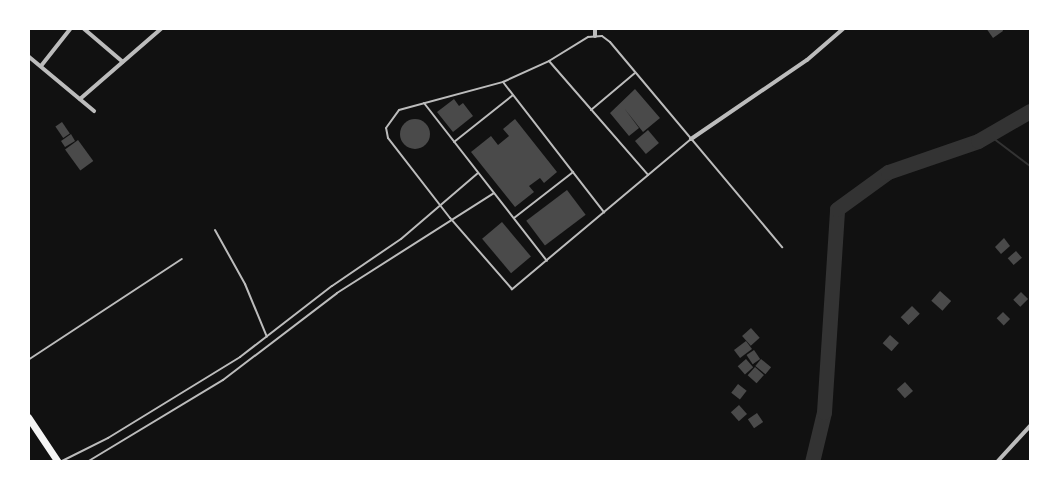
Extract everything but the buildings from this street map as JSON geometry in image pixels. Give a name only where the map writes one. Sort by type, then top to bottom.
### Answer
[{"type":"main road","points":[[28,417],[59,462]]},
{"type":"street","points":[[40,66],[71,28]]},
{"type":"street","points":[[83,28],[123,62]]},
{"type":"street","points":[[80,99],[162,28]]},
{"type":"street","points":[[595,28],[596,36]]},
{"type":"street","points":[[691,139],[807,60],[844,28]]},
{"type":"street","points":[[28,56],[94,111]]},
{"type":"street","points":[[997,462],[1030,426]]},
{"type":"lane","points":[[691,139],[512,288],[441,207],[388,138],[386,128],[399,110],[502,82],[596,36],[610,42],[782,247]]},
{"type":"lane","points":[[549,61],[648,175]]},
{"type":"lane","points":[[591,110],[635,72]]},
{"type":"lane","points":[[502,82],[604,212]]},
{"type":"lane","points":[[453,143],[513,95]]},
{"type":"lane","points":[[424,103],[547,261]]},
{"type":"lane","points":[[513,218],[573,172]]},
{"type":"lane","points":[[59,462],[108,438],[218,372],[441,207],[478,173]]},
{"type":"lane","points":[[87,462],[223,380],[337,293],[450,218],[494,193]]},
{"type":"lane","points":[[215,230],[245,284],[267,337]]},
{"type":"lane","points":[[28,360],[182,259]]},
{"type":"waterway","points":[[812,462],[824,412],[837,209],[888,172],[978,141],[1030,111]]},
{"type":"waterway","points":[[989,135],[1030,166]]}]
